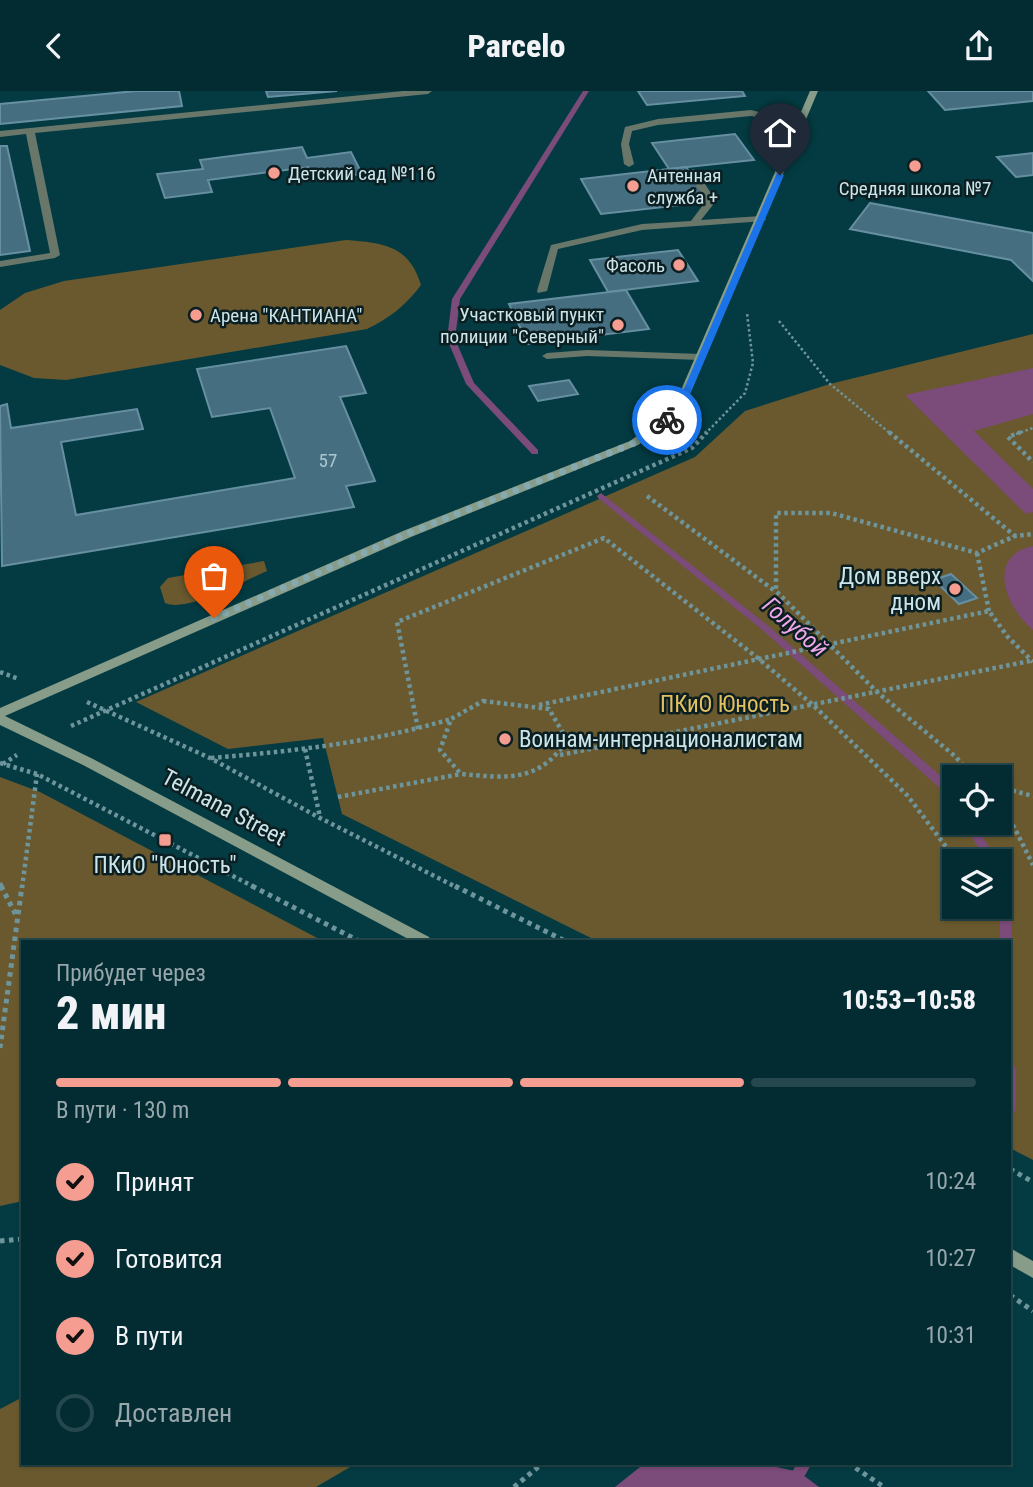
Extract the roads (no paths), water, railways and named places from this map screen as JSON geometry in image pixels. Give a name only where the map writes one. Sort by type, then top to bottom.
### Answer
[{"type":"main road","points":[[0,713],[407,534],[634,443],[677,413],[814,91]]},
{"type":"main road","name":"Telmana Street","points":[[0,719],[88,762],[422,940]]},
{"type":"main road","points":[[1011,1258],[1033,1270]]},
{"type":"lane","points":[[0,134],[428,91]]},
{"type":"lane","points":[[629,164],[625,144],[628,129],[648,124],[751,113],[802,124]]},
{"type":"lane","points":[[0,264],[55,255],[30,131]]},
{"type":"lane","points":[[693,172],[711,201],[694,223]]},
{"type":"lane","points":[[542,291],[554,247],[642,227],[761,219]]},
{"type":"lane","points":[[547,356],[587,353],[701,357]]},
{"type":"waterway","name":"Голубой","points":[[535,452],[470,384],[451,339],[456,299],[586,91]]},
{"type":"waterway","name":"Голубой","points":[[601,496],[763,626],[942,783]]},
{"type":"waterway","name":"Голубой","points":[[976,835],[985,849]]},
{"type":"waterway","name":"Голубой","points":[[1005,919],[1006,940]]},
{"type":"waterway","name":"Голубой","points":[[799,1472],[804,1465]]},
{"type":"place","name":"Средняя школа №7","points":[[915,166]]},
{"type":"place","name":"Детский сад №116","points":[[274,173]]},
{"type":"place","name":"Антенная служба +","points":[[633,186]]},
{"type":"place","name":"Фасоль","points":[[679,265]]},
{"type":"place","name":"Арена \"КАНТИАНА\"","points":[[196,315]]},
{"type":"place","name":"Участковый пункт полиции \"Северный\"","points":[[618,325]]},
{"type":"place","name":"Дом вверх дном","points":[[955,589]]},
{"type":"place","name":"Воинам-интернационалистам","points":[[505,739]]},
{"type":"place","name":"ПКиО \"Юность\"","points":[[165,840]]},
{"type":"park label","name":"ПКиО Юность","points":[[725,704]]}]
